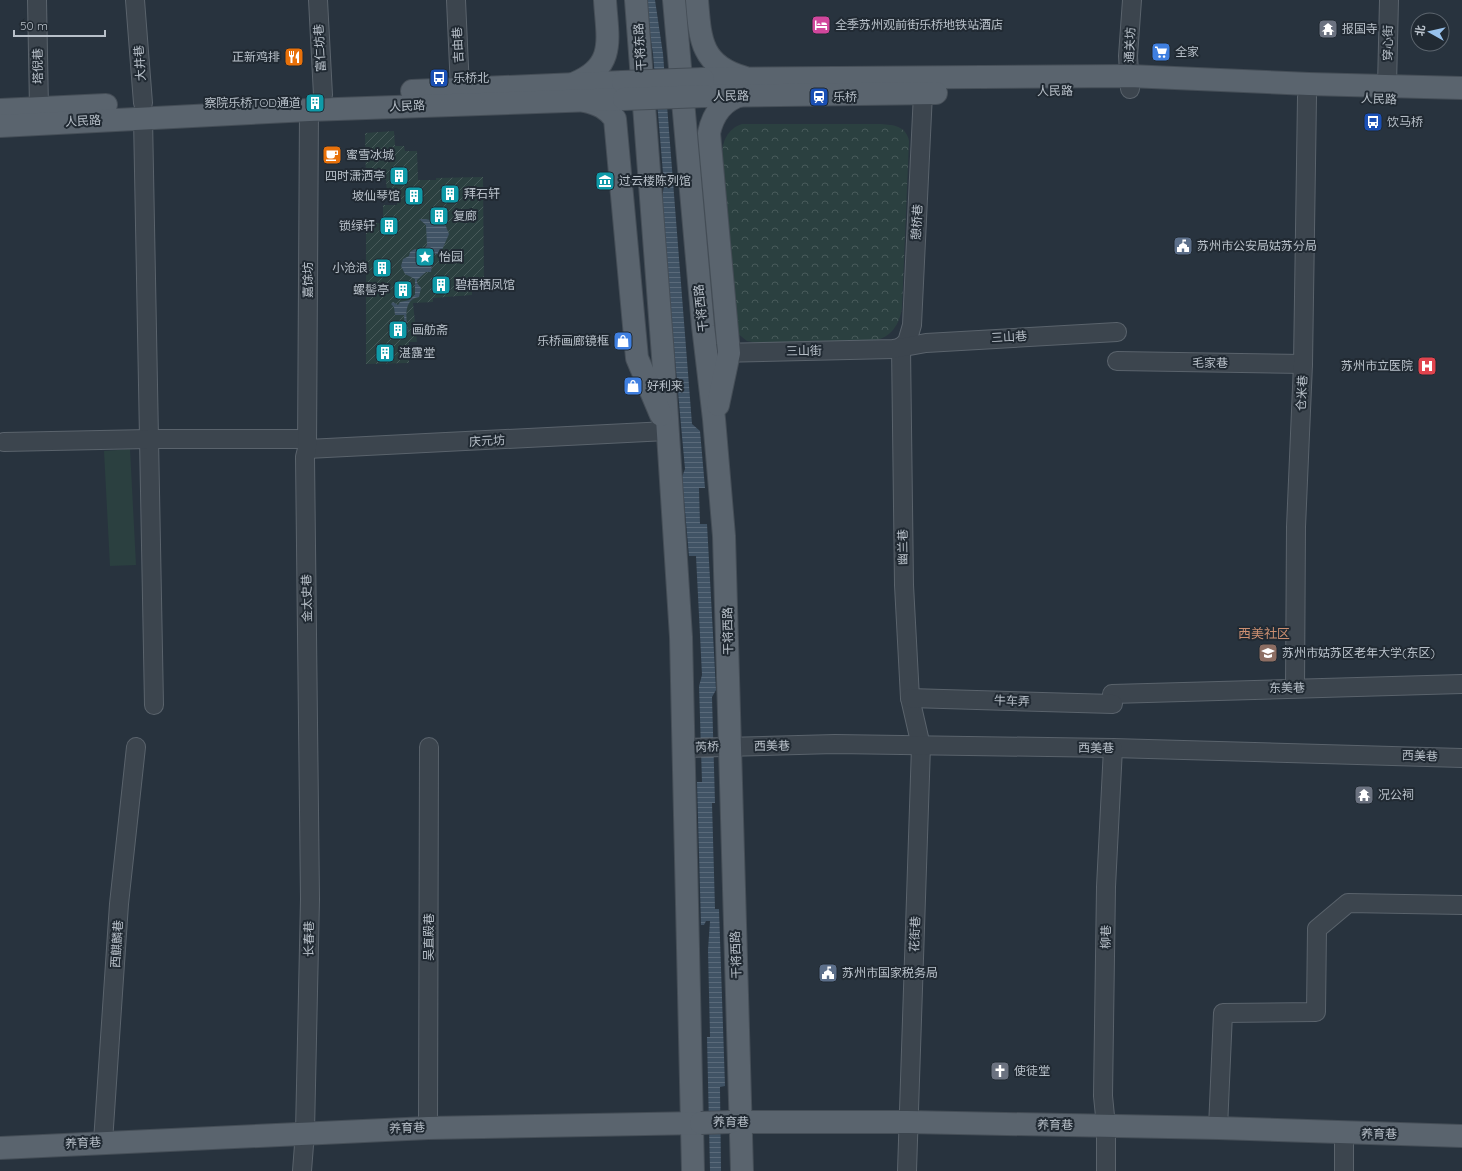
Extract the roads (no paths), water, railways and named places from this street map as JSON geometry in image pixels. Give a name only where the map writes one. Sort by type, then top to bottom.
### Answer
[{"type":"main road","points":[[605,0],[608,41],[606,56],[595,72],[577,92],[610,112],[616,123],[637,358],[667,431]]},
{"type":"main road","name":"干将东路","points":[[630,92],[636,0]]},
{"type":"main road","name":"干将西路","points":[[674,0],[724,536],[727,601],[724,747],[736,1122],[742,1171]]},
{"type":"main road","points":[[697,0],[699,34],[704,49],[745,87],[720,109],[712,122],[709,133],[729,353],[714,420]]},
{"type":"main road","name":"人民路","points":[[316,102],[460,89],[630,92],[745,87],[1130,82],[1462,88]]},
{"type":"main road","name":"人民路","points":[[745,87],[923,93],[1130,82],[1307,97],[1462,102]]},
{"type":"main road","name":"人民路","points":[[0,126],[143,110],[577,92]]},
{"type":"main road","points":[[630,92],[663,356],[690,748],[697,1122],[693,1171]]},
{"type":"main road","name":"人民路","points":[[0,110],[39,108],[143,110]]},
{"type":"main road","points":[[637,358],[663,356]]},
{"type":"main road","name":"养育巷","points":[[0,1148],[305,1132],[697,1122],[908,1122],[1218,1128],[1462,1136]]},
{"type":"street","name":"塔倪巷","points":[[37,0],[39,108]]},
{"type":"street","name":"大井巷","points":[[135,0],[143,110],[154,705]]},
{"type":"street","name":"富仁坊巷","points":[[316,102],[318,0]]},
{"type":"street","name":"吉由巷","points":[[456,0],[460,89]]},
{"type":"street","name":"通关坊","points":[[1130,82],[1128,56],[1132,0]]},
{"type":"street","name":"穿心街","points":[[1387,86],[1389,0]]},
{"type":"street","name":"憩桥巷","points":[[901,348],[907,342],[912,325],[923,93]]},
{"type":"street","name":"仓米巷","points":[[1295,688],[1296,527],[1303,364],[1307,97]]},
{"type":"street","name":"嘉馀坊","points":[[307,444],[316,102]]},
{"type":"street","name":"三山巷","points":[[901,348],[926,343],[1117,332]]},
{"type":"street","name":"三山街","points":[[706,354],[893,350],[901,348]]},
{"type":"street","name":"幽兰巷","points":[[901,348],[904,585],[910,698],[921,746]]},
{"type":"street","name":"毛家巷","points":[[1117,361],[1303,364]]},
{"type":"street","name":"庆元坊","points":[[4,442],[148,439],[307,444],[667,431]]},
{"type":"street","name":"金太史巷","points":[[307,444],[305,457],[309,746]]},
{"type":"street","name":"东美巷","points":[[1112,699],[1295,688],[1462,684]]},
{"type":"street","name":"牛车弄","points":[[910,698],[1112,699]]},
{"type":"street","name":"西美巷","points":[[724,747],[835,744],[1113,748],[1462,758]]},
{"type":"street","name":"长春巷","points":[[302,1171],[305,1132],[310,900],[309,746]]},
{"type":"street","name":"花街巷","points":[[908,1171],[908,1122],[921,746]]},
{"type":"street","name":"西麒麟巷","points":[[103,1142],[119,904],[136,747]]},
{"type":"street","name":"吴直殿巷","points":[[428,1128],[429,747]]},
{"type":"street","name":"芮桥","points":[[690,748],[724,747]]},
{"type":"street","name":"柳巷","points":[[1106,1171],[1106,1126],[1103,1096],[1106,895],[1113,748]]},
{"type":"street","points":[[1218,1128],[1223,1013],[1316,1012],[1317,929],[1348,903],[1462,905]]},
{"type":"street","points":[[1344,1133],[1344,1171]]},
{"type":"water","points":[[645,0],[655,0],[663,54],[692,424],[700,431],[705,488],[699,488],[700,524],[707,524],[716,690],[712,697],[715,803],[712,803],[715,909],[719,909],[725,1086],[720,1087],[721,1171],[710,1171],[707,1037],[710,1037],[708,950],[710,921],[706,921],[704,925],[701,925],[697,782],[702,782],[699,686],[702,675],[696,556],[689,556],[682,477],[685,469],[661,205],[664,185],[653,54]]},
{"type":"water","points":[[419,219],[426,219],[445,224],[449,234],[442,250],[439,251],[438,254],[433,254],[431,272],[426,272],[417,280],[417,283],[421,288],[419,297],[410,302],[406,312],[409,332],[405,331],[404,315],[395,315],[394,307],[391,304],[393,302],[398,305],[400,302],[410,300],[415,295],[415,279],[405,274],[401,266],[403,259],[409,256],[410,252],[415,249],[419,250],[425,248],[427,245],[426,225]]},
{"type":"place","name":"全季苏州观前街乐桥地铁站酒店","points":[[821,25]]},
{"type":"place","name":"报国寺","points":[[1328,29]]},
{"type":"place","name":"全家","points":[[1161,52]]},
{"type":"place","name":"正新鸡排","points":[[294,57]]},
{"type":"place","name":"乐桥北","points":[[439,78]]},
{"type":"place","name":"乐桥","points":[[819,97]]},
{"type":"place","name":"察院乐桥TOD通道","points":[[315,103]]},
{"type":"place","name":"饮马桥","points":[[1373,122]]},
{"type":"place","name":"蜜雪冰城","points":[[332,155]]},
{"type":"place","name":"四时潇洒亭","points":[[399,176]]},
{"type":"place","name":"过云楼陈列馆","points":[[605,181]]},
{"type":"place","name":"拜石轩","points":[[450,194]]},
{"type":"place","name":"坡仙琴馆","points":[[414,196]]},
{"type":"place","name":"复廊","points":[[439,216]]},
{"type":"place","name":"锁绿轩","points":[[389,226]]},
{"type":"place","name":"苏州市公安局姑苏分局","points":[[1183,246]]},
{"type":"place","name":"怡园","points":[[425,257]]},
{"type":"place","name":"小沧浪","points":[[382,268]]},
{"type":"place","name":"碧梧栖凤馆","points":[[441,285]]},
{"type":"place","name":"螺髻亭","points":[[403,290]]},
{"type":"place","name":"画舫斋","points":[[398,330]]},
{"type":"place","name":"乐桥画廊镜框","points":[[623,341]]},
{"type":"place","name":"湛露堂","points":[[385,353]]},
{"type":"place","name":"苏州市立医院","points":[[1427,366]]},
{"type":"place","name":"好利来","points":[[633,386]]},
{"type":"place","name":"苏州市姑苏区老年大学(东区)","points":[[1268,653]]},
{"type":"place","name":"况公祠","points":[[1364,795]]},
{"type":"place","name":"苏州市国家税务局","points":[[828,973]]},
{"type":"place","name":"使徒堂","points":[[1000,1071]]},
{"type":"district","name":"西美社区","points":[[1264,633]]}]
